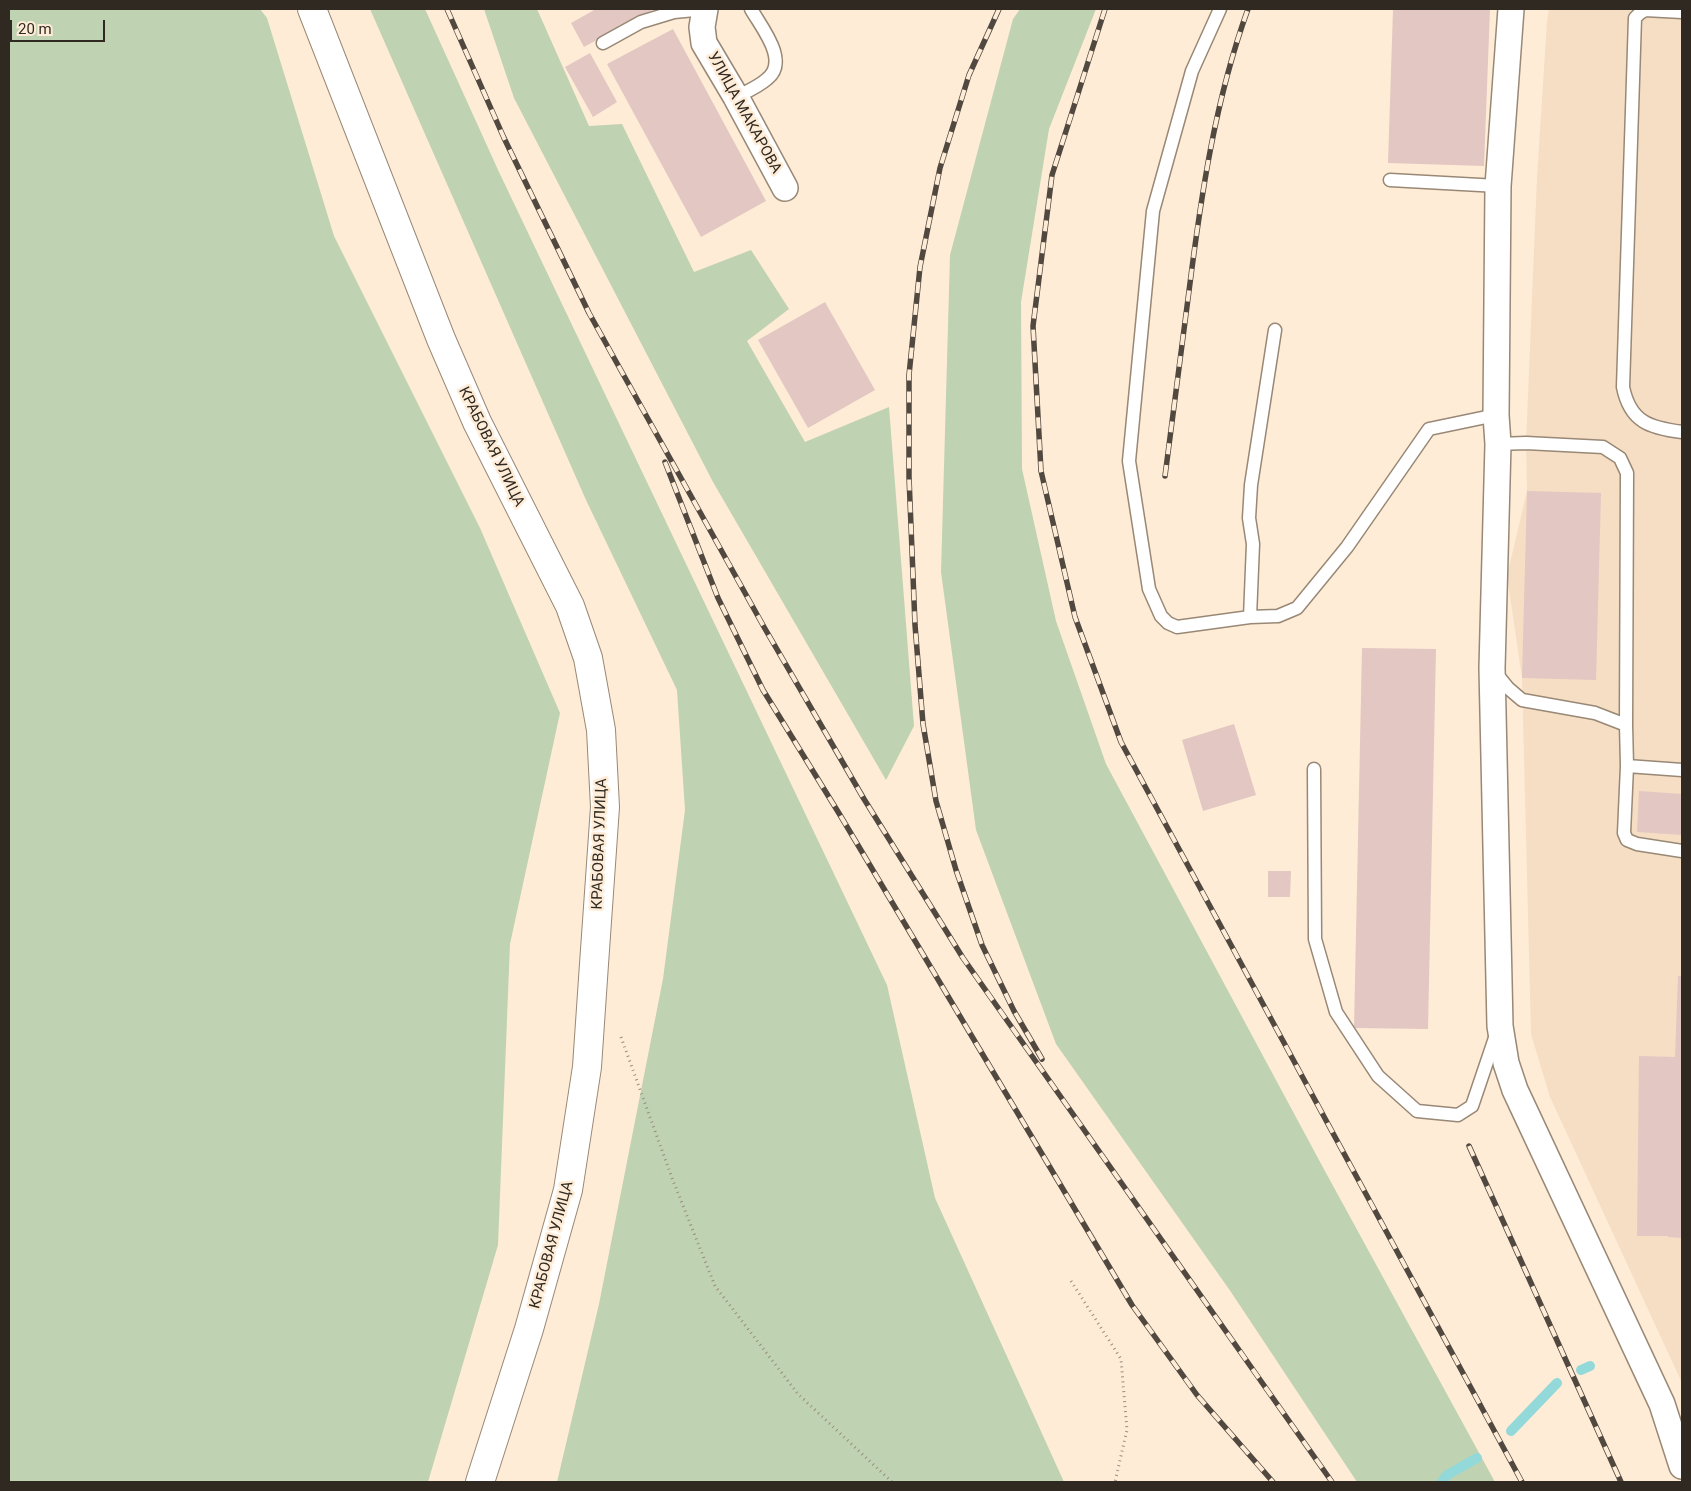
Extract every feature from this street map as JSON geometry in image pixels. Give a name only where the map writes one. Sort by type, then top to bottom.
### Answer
[{"type":"main road","name":"КРАБОВАЯ УЛИЦА","points":[[312,9],[441,339],[477,422],[570,606],[588,658],[601,730],[605,807],[587,1066],[568,1190],[529,1329],[480,1482]]},
{"type":"street","name":"УЛИЦА МАКАРОВА","points":[[705,9],[702,27],[704,43],[736,97],[785,188]]},
{"type":"street","points":[[1511,9],[1498,186],[1496,415],[1498,444],[1492,668],[1500,1026],[1506,1062],[1516,1090],[1662,1404],[1682,1466]]},
{"type":"lane","points":[[603,43],[641,22],[674,12],[705,9]]},
{"type":"lane","points":[[736,97],[767,80],[777,62],[774,48],[751,9]]},
{"type":"lane","points":[[1220,9],[1192,71],[1154,211],[1129,461],[1148,589],[1161,616],[1168,623],[1177,627],[1250,617],[1278,616],[1297,608],[1347,547],[1429,429],[1496,415]]},
{"type":"lane","points":[[1682,12],[1645,10],[1640,12],[1635,18],[1623,387],[1626,400],[1634,414],[1647,425],[1659,429],[1682,432]]},
{"type":"lane","points":[[1390,180],[1498,186]]},
{"type":"lane","points":[[1250,617],[1253,544],[1249,518],[1251,485],[1275,330]]},
{"type":"lane","points":[[1498,444],[1526,443],[1603,447],[1620,458],[1627,473],[1627,766],[1624,833],[1627,840],[1637,844],[1682,851]]},
{"type":"lane","points":[[1492,668],[1508,688],[1522,700],[1595,713],[1626,725]]},
{"type":"lane","points":[[1627,766],[1682,770]]},
{"type":"lane","points":[[1314,769],[1315,939],[1336,1012],[1378,1076],[1417,1111],[1458,1115],[1472,1106],[1500,1026]]},
{"type":"path","points":[[618,1029],[672,1178],[715,1286],[798,1394],[892,1482]]},
{"type":"path","points":[[1071,1281],[1121,1359],[1127,1430],[1115,1482]]},
{"type":"shaded area","points":[[1549,9],[1682,9],[1682,1383],[1550,1097],[1531,1034],[1522,678],[1507,576],[1527,491],[1526,443],[1537,177]]},
{"type":"green space","points":[[9,9],[260,9],[267,18],[334,236],[480,528],[560,713],[510,944],[498,1245],[428,1482],[9,1482]]},
{"type":"green space","points":[[370,9],[425,9],[499,172],[887,985],[935,1198],[1064,1482],[557,1482],[599,1304],[663,979],[685,810],[677,690],[586,500]]},
{"type":"green space","points":[[484,9],[537,9],[589,126],[622,124],[694,272],[751,250],[789,309],[747,341],[805,442],[889,407],[914,726],[886,780],[713,482],[514,98]]},
{"type":"green space","points":[[1020,9],[1096,9],[1049,129],[1021,302],[1022,469],[1056,621],[1106,764],[1495,1482],[1357,1482],[1231,1292],[1056,1044],[976,830],[941,572],[950,255],[1013,19]]},
{"type":"building","points":[[596,9],[654,9],[584,47],[571,23]]},
{"type":"building","points":[[1393,9],[1490,9],[1484,166],[1388,163]]},
{"type":"building","points":[[673,29],[766,201],[701,237],[607,64]]},
{"type":"building","points":[[590,53],[617,102],[593,117],[565,67]]},
{"type":"building","points":[[825,302],[875,390],[808,428],[758,340]]},
{"type":"building","points":[[1527,491],[1601,493],[1596,680],[1522,678]]},
{"type":"building","points":[[1362,648],[1436,649],[1428,1029],[1354,1028]]},
{"type":"building","points":[[1234,724],[1256,795],[1203,811],[1182,740]]},
{"type":"building","points":[[1639,791],[1682,794],[1682,835],[1637,832]]},
{"type":"building","points":[[1268,871],[1291,871],[1290,897],[1268,897]]},
{"type":"building","points":[[1678,976],[1682,976],[1682,1238],[1637,1236],[1639,1056],[1675,1057]]},
{"type":"waterway","points":[[1581,1370],[1590,1366]]},
{"type":"waterway","points":[[1511,1431],[1557,1383]]},
{"type":"waterway","points":[[1442,1482],[1447,1475],[1477,1458]]},
{"type":"railway","points":[[447,9],[504,138],[589,313],[764,627],[864,799],[963,958],[1332,1482]]},
{"type":"railway","points":[[999,9],[969,75],[940,168],[920,267],[909,375],[909,477],[915,625],[923,724],[936,801],[956,870],[982,945],[1014,1011],[1042,1059]]},
{"type":"railway","points":[[1105,9],[1052,175],[1033,326],[1041,471],[1075,617],[1121,742],[1522,1482]]},
{"type":"railway","points":[[1165,476],[1204,184],[1218,113],[1236,43],[1248,9]]},
{"type":"railway","points":[[665,462],[718,598],[763,690],[840,815],[1132,1305],[1197,1395],[1273,1482]]},
{"type":"railway","points":[[1469,1146],[1621,1482]]}]
